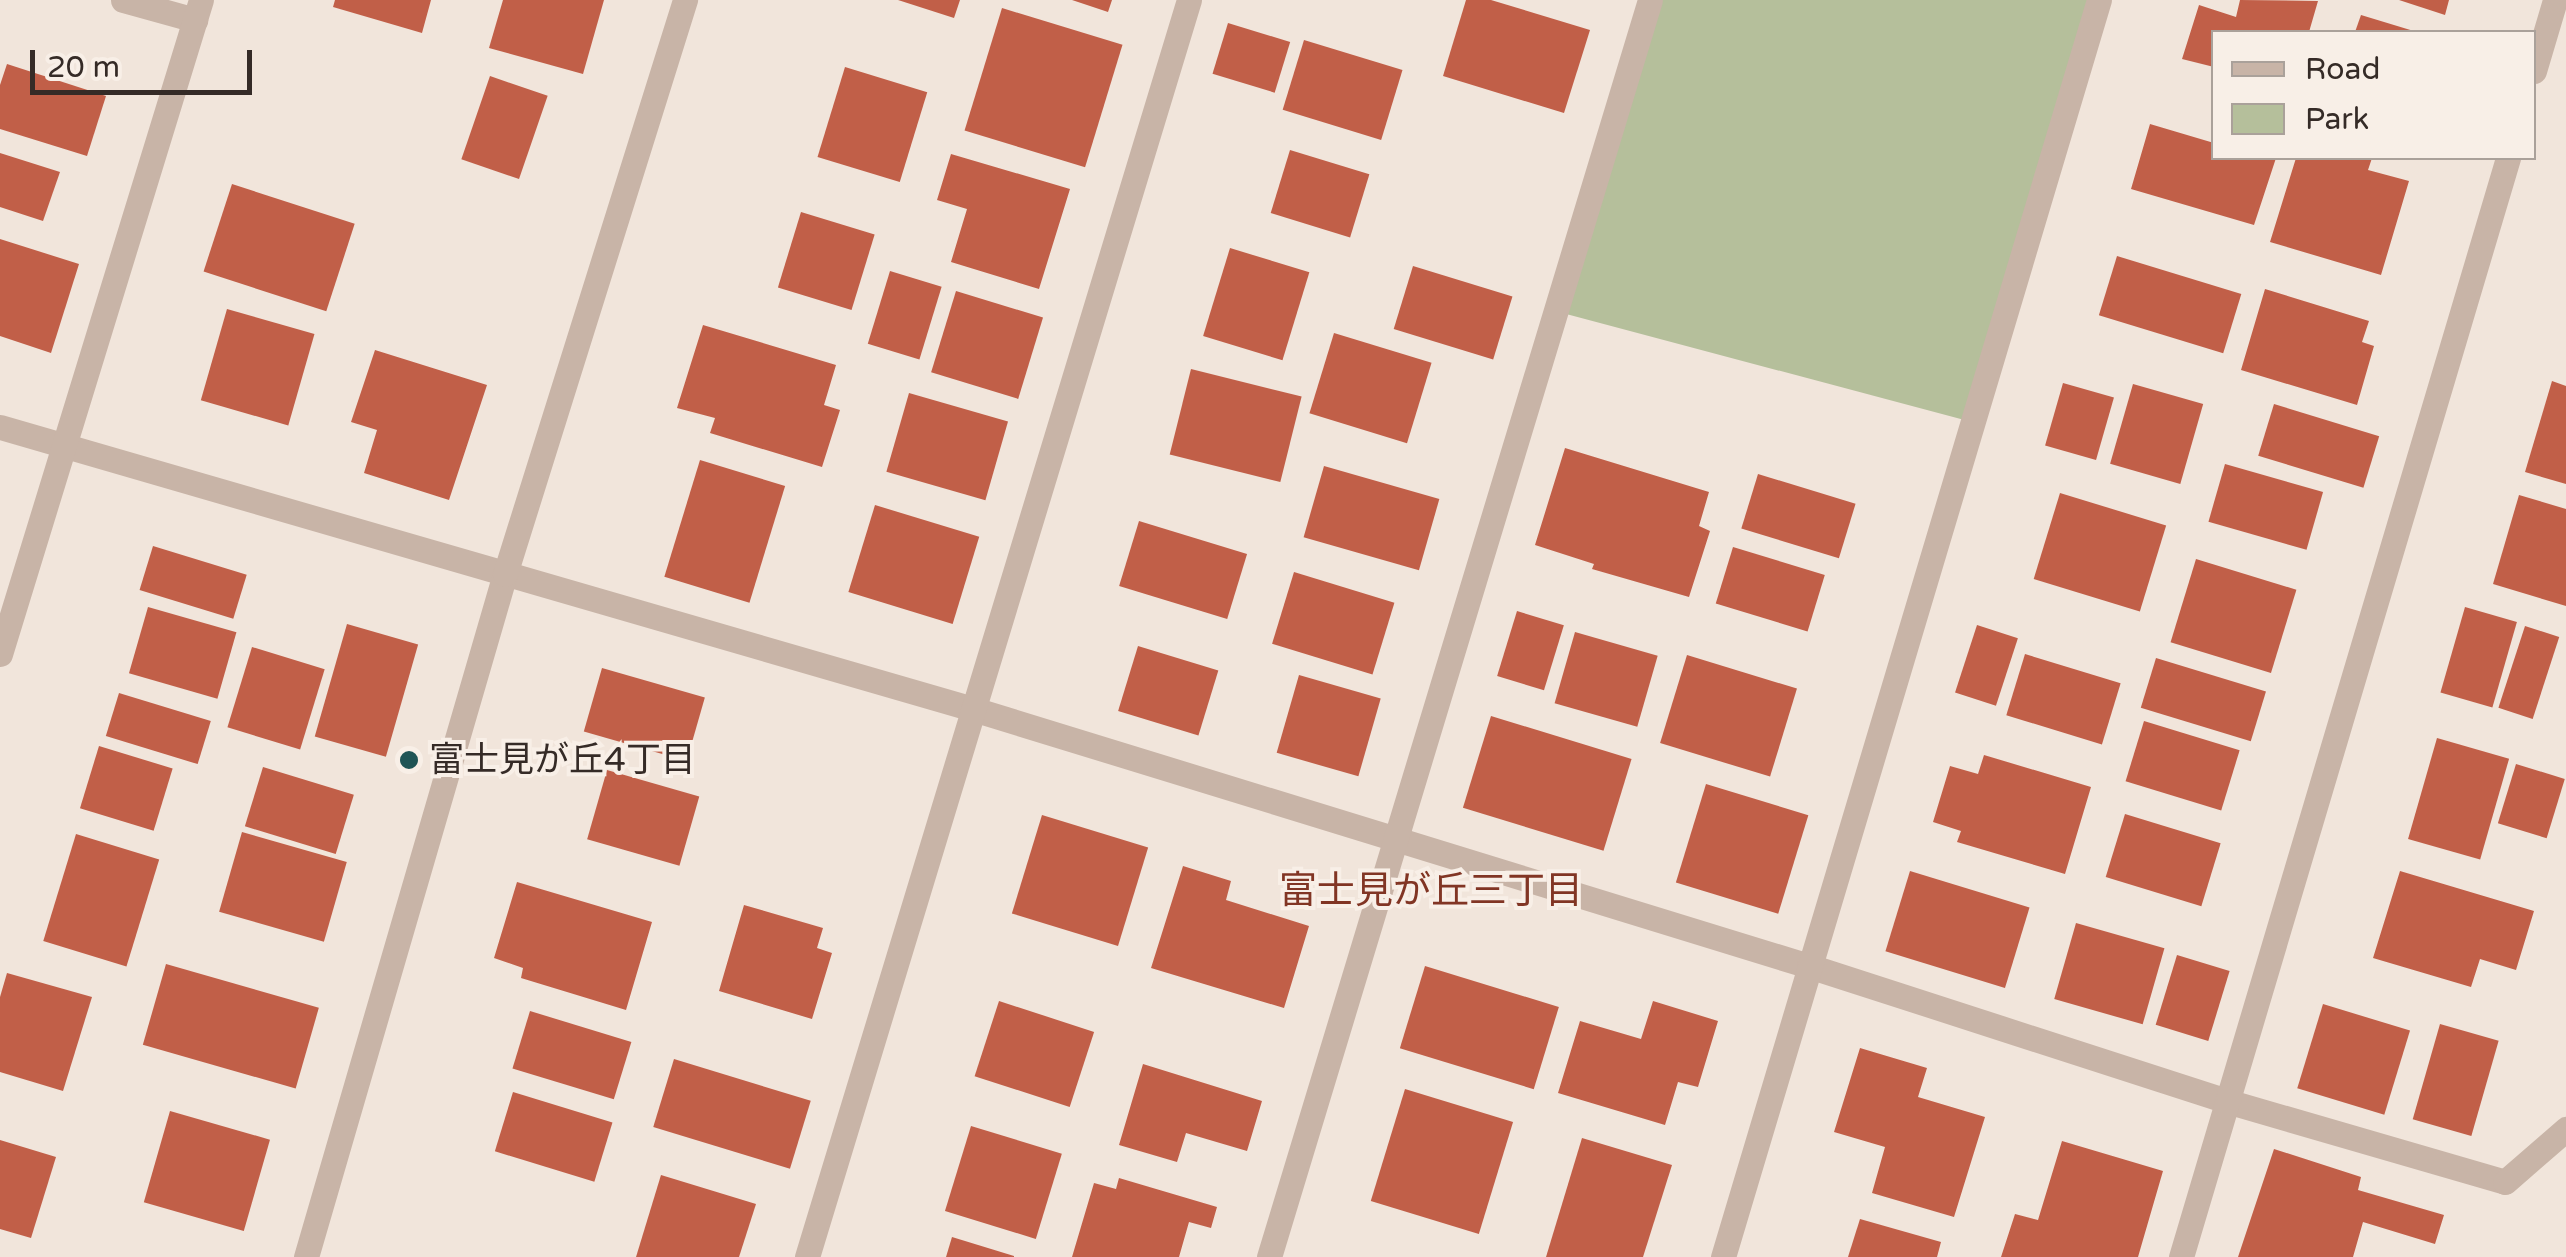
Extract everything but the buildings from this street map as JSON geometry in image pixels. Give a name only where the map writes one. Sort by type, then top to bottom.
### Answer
[{"type":"street","points":[[0,654],[198,10],[124,0]]},
{"type":"street","points":[[306,1257],[505,574],[685,0]]},
{"type":"street","points":[[807,1257],[1189,0]]},
{"type":"street","points":[[1269,1257],[1650,0]]},
{"type":"street","points":[[1723,1257],[2099,0]]},
{"type":"street","points":[[2536,65],[2554,0]]},
{"type":"street","points":[[2181,1257],[2507,160]]},
{"type":"street","points":[[0,427],[974,710],[1808,966],[2230,1102],[2505,1182],[2566,1128]]},
{"type":"green space","points":[[1650,0],[2099,0],[1972,422],[1555,311]]},
{"type":"place","name":"富士見が丘4丁目","points":[[409,760]]},
{"type":"district","name":"富士見が丘三丁目","points":[[1431,892]]}]
